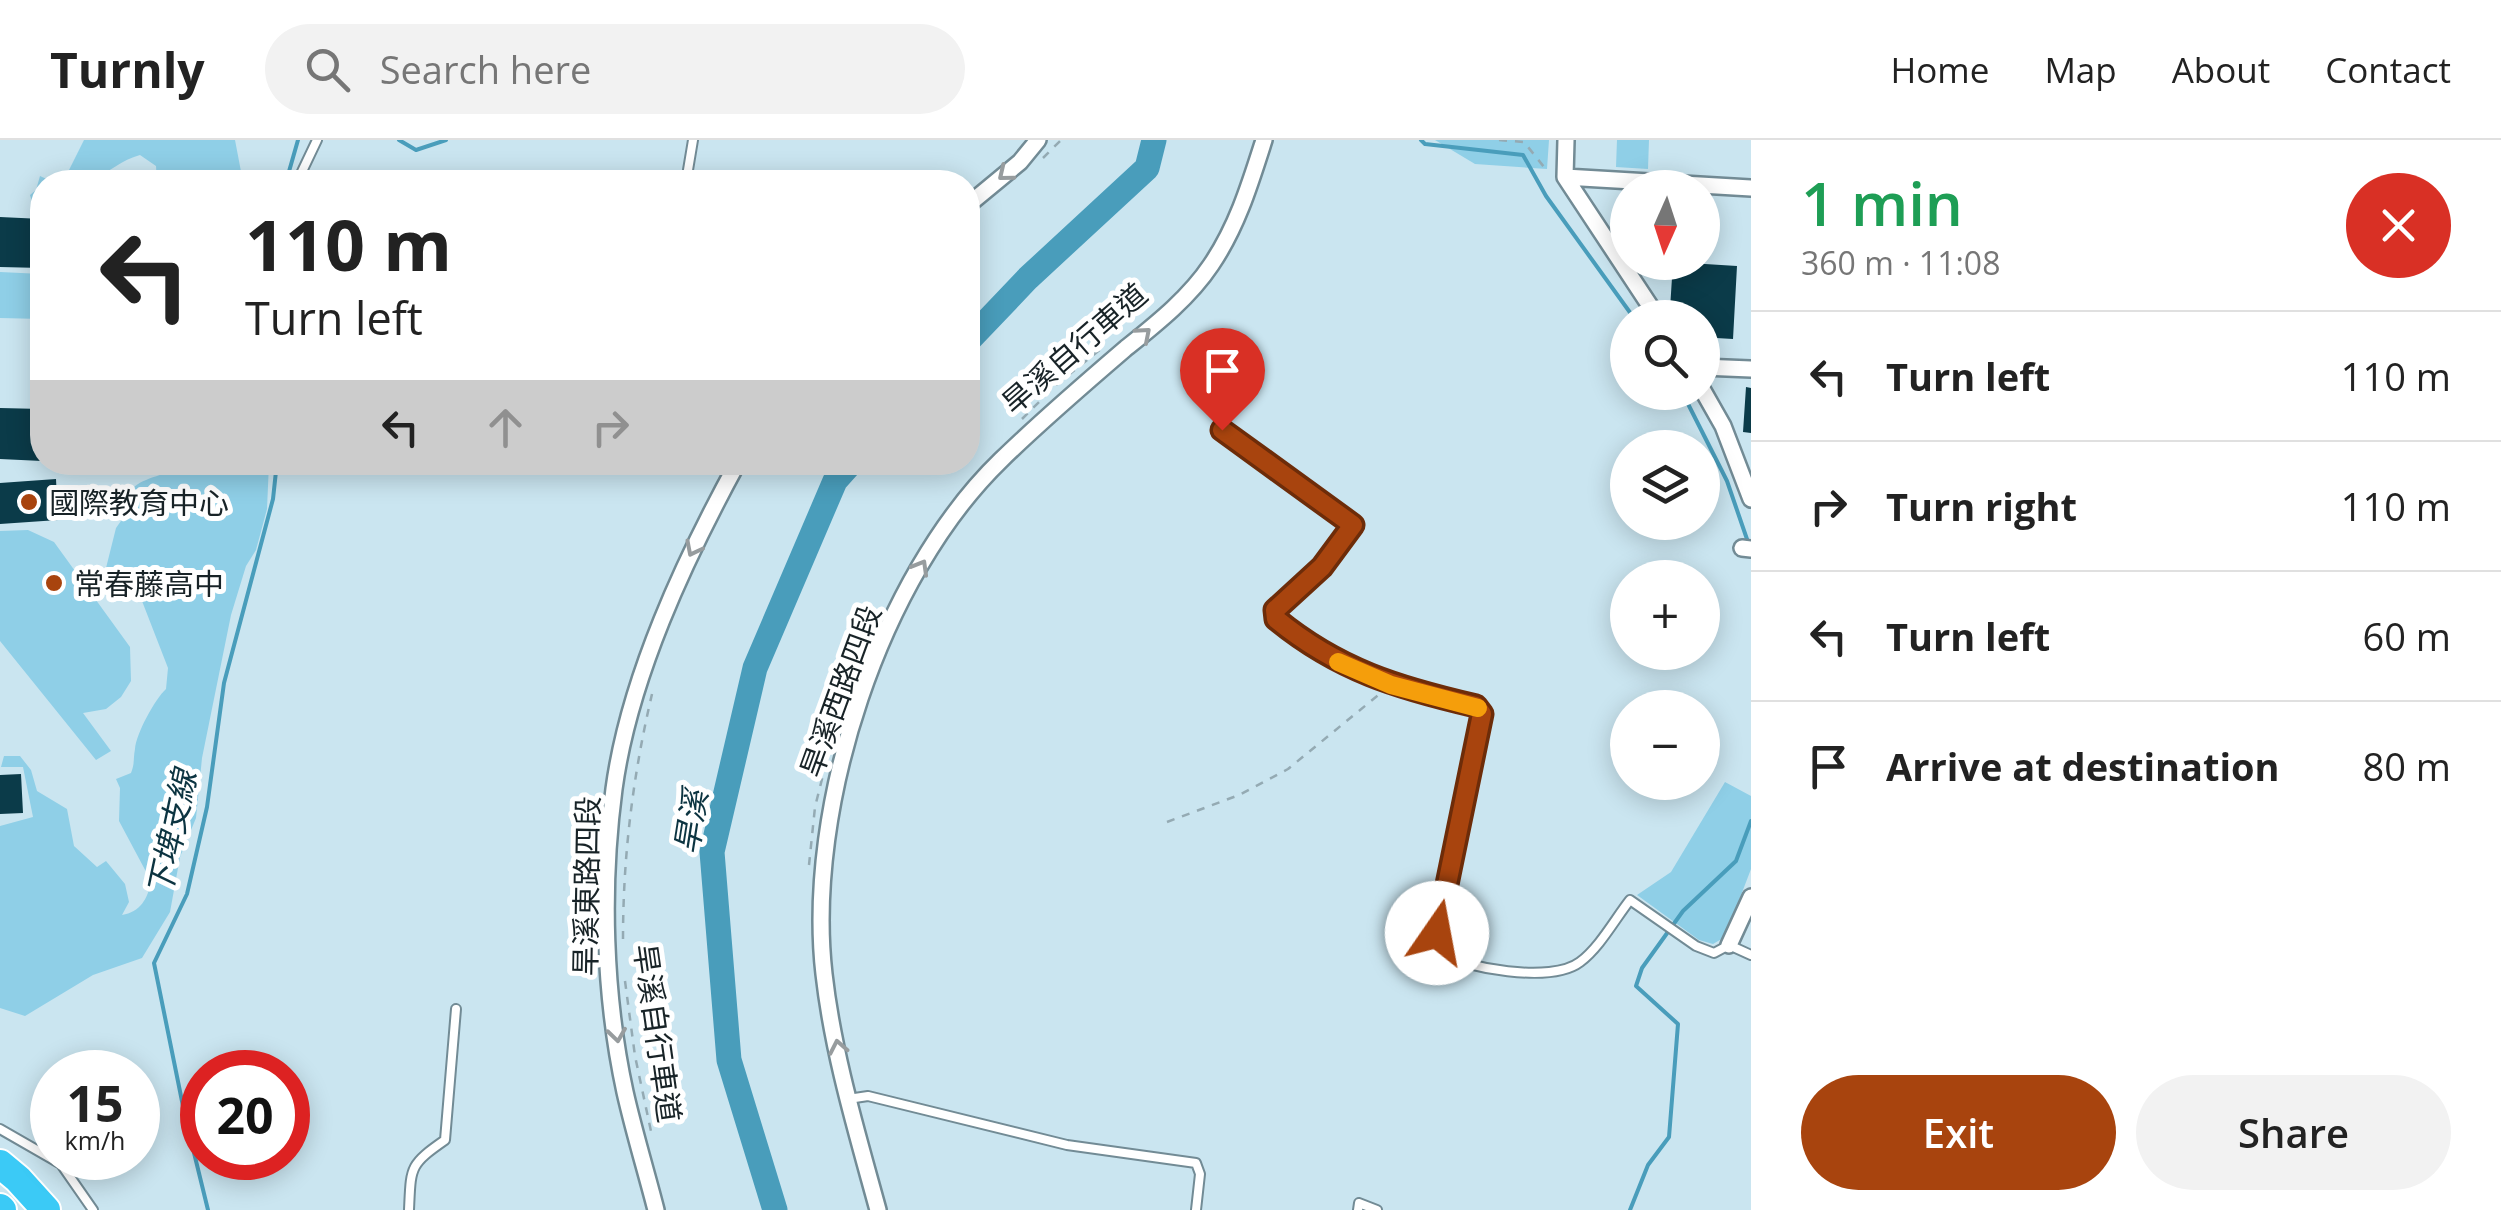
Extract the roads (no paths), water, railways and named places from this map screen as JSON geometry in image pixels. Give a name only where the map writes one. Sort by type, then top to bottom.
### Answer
[{"type":"highway","points":[[0,1164],[46,1210]]},
{"type":"street","points":[[980,194],[1020,162],[1038,140]]},
{"type":"street","name":"旱溪西路四段","points":[[878,1210],[848,1100],[824,975],[824,854],[840,758],[878,651],[925,560],[960,508],[998,463],[1197,284],[1241,212],[1264,140]]},
{"type":"street","points":[[1566,140],[1565,177],[1646,300]]},
{"type":"street","points":[[1565,177],[1751,188]]},
{"type":"street","points":[[1720,368],[1751,369]]},
{"type":"street","points":[[1714,410],[1751,498]]},
{"type":"street","name":"旱溪東路四段","points":[[656,1210],[625,1090],[610,980],[607,889],[614,787],[636,695],[679,575],[731,475]]},
{"type":"street","points":[[1728,945],[1751,897]]},
{"type":"lane","points":[[303,170],[317,140]]},
{"type":"lane","points":[[688,170],[693,140]]},
{"type":"lane","points":[[1222,430],[1353,525],[1322,567],[1275,610],[1276,619],[1318,651],[1391,685],[1476,706],[1482,714],[1434,952],[1454,962],[1538,973],[1562,971],[1581,962],[1630,900],[1696,946],[1714,953],[1728,945],[1751,955]]},
{"type":"lane","points":[[409,1210],[410,1176],[418,1159],[445,1140],[456,1009]]},
{"type":"lane","points":[[848,1100],[868,1096],[1068,1146],[1196,1163],[1200,1174],[1196,1210]]},
{"type":"lane","points":[[0,1128],[61,1164],[93,1210]]},
{"type":"lane","points":[[1358,1207],[1378,1210]]},
{"type":"waterway","name":"下埤支線","points":[[289,170],[298,140]]},
{"type":"waterway","name":"下埤支線","points":[[399,140],[416,150],[446,140]]},
{"type":"waterway","name":"旱溪","points":[[980,328],[1028,278],[1147,168],[1154,140]]},
{"type":"waterway","points":[[1421,140],[1425,144],[1523,155],[1546,196],[1621,300]]},
{"type":"waterway","points":[[1691,410],[1727,481],[1749,545]]},
{"type":"waterway","name":"下埤支線","points":[[208,1210],[154,963],[187,894],[207,807],[224,683],[273,499],[276,475]]},
{"type":"waterway","name":"旱溪","points":[[775,1210],[729,1060],[712,852],[755,668],[840,475]]},
{"type":"waterway","points":[[1630,1210],[1648,1165],[1669,1137],[1678,1024],[1636,986],[1642,968],[1683,911],[1736,861],[1751,821]]},
{"type":"place","name":"國際教育中心","points":[[29,502]]},
{"type":"place","name":"常春藤高中","points":[[54,583]]}]
